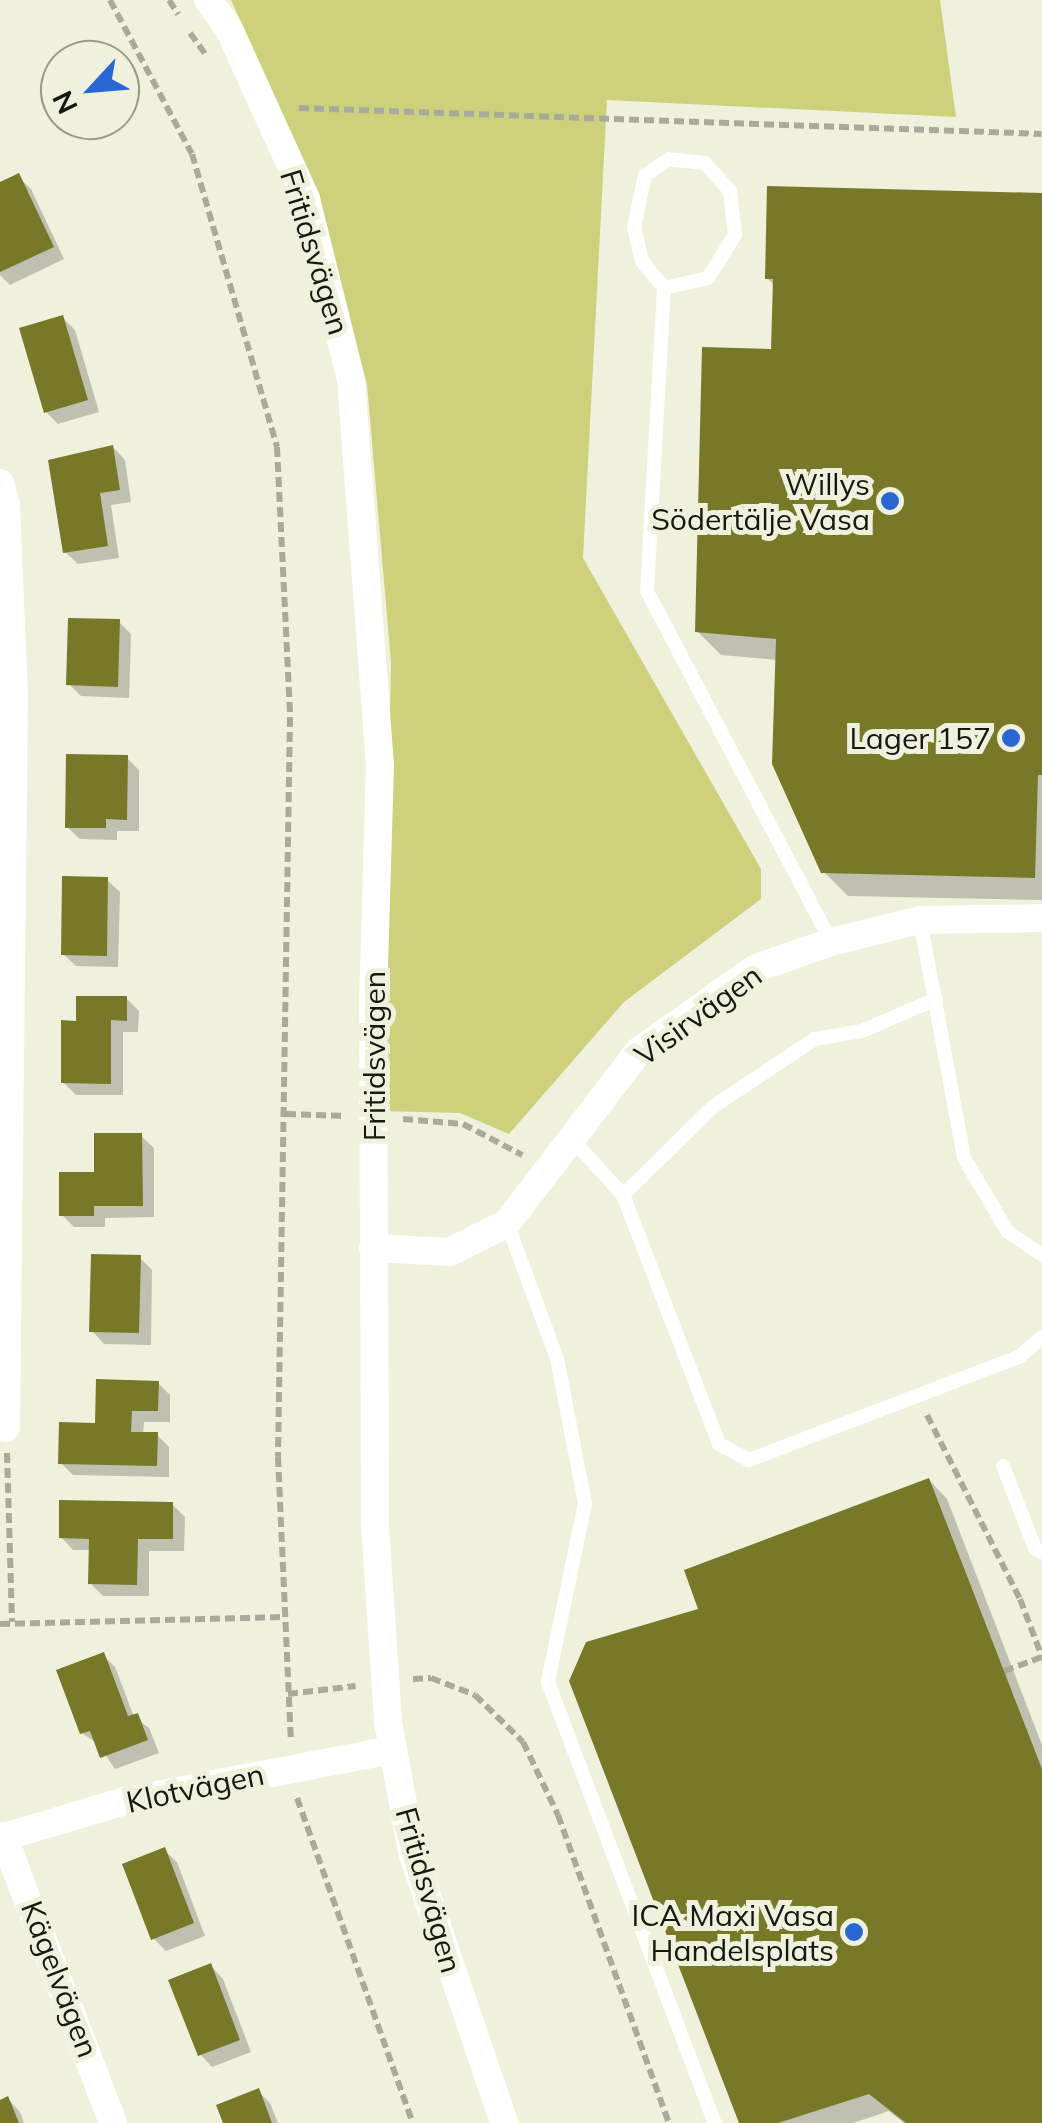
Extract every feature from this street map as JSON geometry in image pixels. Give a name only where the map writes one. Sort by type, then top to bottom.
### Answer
[{"type":"street","name":"Fritidsvägen","points":[[208,0],[228,29],[306,199],[351,380],[380,765],[373,1248],[375,1525],[386,1682],[412,1852],[504,2123]]},
{"type":"street","points":[[0,483],[6,505],[14,698],[6,1428]]},
{"type":"street","name":"Visirvägen","points":[[373,1248],[450,1252],[508,1223],[639,1050],[756,968],[831,942],[920,920],[1042,918]]},
{"type":"street","name":"Klotvägen","points":[[2,1837],[125,1801],[394,1750]]},
{"type":"street","name":"Kägelvägen","points":[[2,1837],[114,2123]]},
{"type":"lane","points":[[664,288],[708,278],[735,235],[730,192],[705,163],[669,159],[644,174],[634,227],[642,261],[664,288],[647,591],[831,942]]},
{"type":"lane","points":[[920,920],[964,1158],[1008,1232],[1042,1255]]},
{"type":"lane","points":[[623,1195],[714,1106],[815,1039],[862,1031],[936,1000]]},
{"type":"lane","points":[[572,1139],[623,1195],[719,1444],[749,1460],[1019,1357],[1042,1337]]},
{"type":"lane","points":[[508,1223],[557,1359],[585,1504],[548,1682],[715,2123]]},
{"type":"lane","points":[[1002,1466],[1035,1548],[1042,1552]]},
{"type":"path","points":[[110,0],[192,154],[277,446],[290,717],[278,1457],[282,1617],[294,1768],[298,1810],[413,2123]]},
{"type":"path","points":[[264,107],[1042,134]]},
{"type":"path","points":[[286,1114],[464,1124],[548,1170]]},
{"type":"path","points":[[918,1396],[1020,1599],[1042,1657],[1004,1672]]},
{"type":"path","points":[[6,1428],[12,1622]]},
{"type":"path","points":[[0,1624],[282,1617]]},
{"type":"path","points":[[288,1694],[431,1678],[475,1695],[523,1742],[558,1815],[669,2123]]},
{"type":"green space","points":[[231,0],[940,0],[956,117],[607,100],[583,558],[761,869],[761,899],[624,1002],[509,1134],[460,1113],[383,1111],[391,662],[367,384],[286,122]]},
{"type":"building","points":[[19,173],[54,247],[0,272],[0,182]]},
{"type":"building","points":[[767,186],[1042,193],[1042,775],[1038,775],[1035,878],[821,873],[772,764],[776,639],[695,632],[702,347],[771,349],[773,279],[765,279]]},
{"type":"building","points":[[63,315],[88,400],[44,413],[19,328]]},
{"type":"building","points":[[113,445],[120,490],[100,493],[108,546],[63,553],[48,460]]},
{"type":"building","points":[[68,618],[120,619],[118,687],[66,685]]},
{"type":"building","points":[[66,754],[128,755],[127,820],[106,819],[106,828],[65,828]]},
{"type":"building","points":[[62,876],[108,877],[107,956],[61,955]]},
{"type":"building","points":[[76,996],[127,996],[127,1021],[111,1020],[111,1084],[61,1083],[61,1020],[76,1021]]},
{"type":"building","points":[[94,1133],[142,1133],[143,1206],[94,1206],[94,1216],[59,1216],[59,1172],[94,1172]]},
{"type":"building","points":[[91,1254],[141,1255],[139,1333],[89,1332]]},
{"type":"building","points":[[96,1379],[159,1381],[158,1411],[132,1411],[131,1432],[158,1432],[157,1466],[58,1464],[59,1422],[95,1423]]},
{"type":"building","name":"ICA Maxi Vasa Handelsplats","points":[[929,1478],[1042,1769],[1042,2123],[906,2123],[869,2094],[778,2123],[739,2123],[569,1681],[586,1642],[698,1609],[684,1570]]},
{"type":"building","points":[[59,1500],[173,1502],[173,1539],[138,1539],[137,1585],[88,1584],[89,1539],[59,1538]]},
{"type":"building","points":[[104,1652],[128,1716],[138,1713],[148,1740],[100,1758],[90,1731],[80,1734],[56,1670]]},
{"type":"building","points":[[165,1847],[194,1923],[151,1940],[122,1864]]},
{"type":"building","points":[[211,1963],[240,2040],[198,2056],[168,1980]]},
{"type":"building","points":[[259,2088],[272,2123],[223,2123],[216,2105]]},
{"type":"building","points":[[8,2096],[19,2123],[0,2123],[0,2100]]},
{"type":"place","name":"Willys Södertälje Vasa","points":[[890,501]]},
{"type":"place","name":"Lager 157","points":[[1011,738]]},
{"type":"place","name":"ICA Maxi Vasa Handelsplats","points":[[854,1932]]}]
